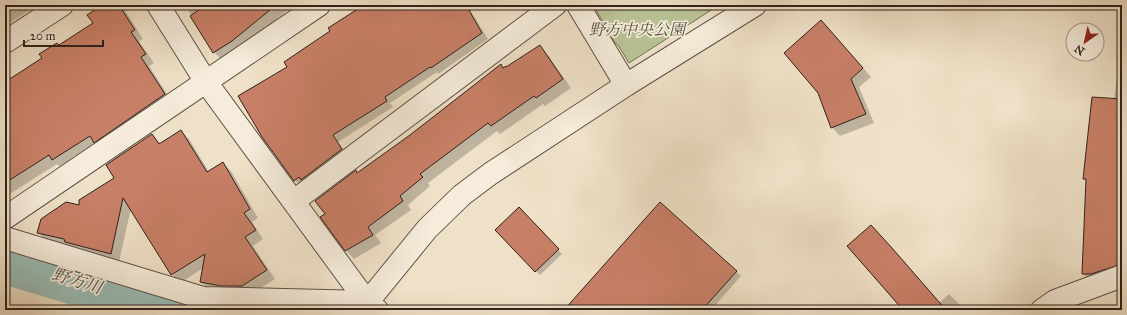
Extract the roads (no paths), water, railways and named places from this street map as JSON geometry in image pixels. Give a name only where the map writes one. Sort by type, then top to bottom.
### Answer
[{"type":"street","points":[[5,42],[62,5]]},
{"type":"street","points":[[158,5],[206,82],[294,201],[368,307]]},
{"type":"street","points":[[5,218],[319,5]]},
{"type":"street","points":[[294,201],[555,5]]},
{"type":"street","points":[[578,5],[626,85]]},
{"type":"street","points":[[368,307],[427,229],[462,195],[490,174],[626,85],[755,5]]},
{"type":"street","points":[[5,238],[204,298],[368,307]]},
{"type":"street","points":[[1042,310],[1055,300],[1122,276]]},
{"type":"waterway","name":"野方川","points":[[5,260],[172,310]]},
{"type":"park label","name":"野方中央公園","points":[[637,29]]}]
